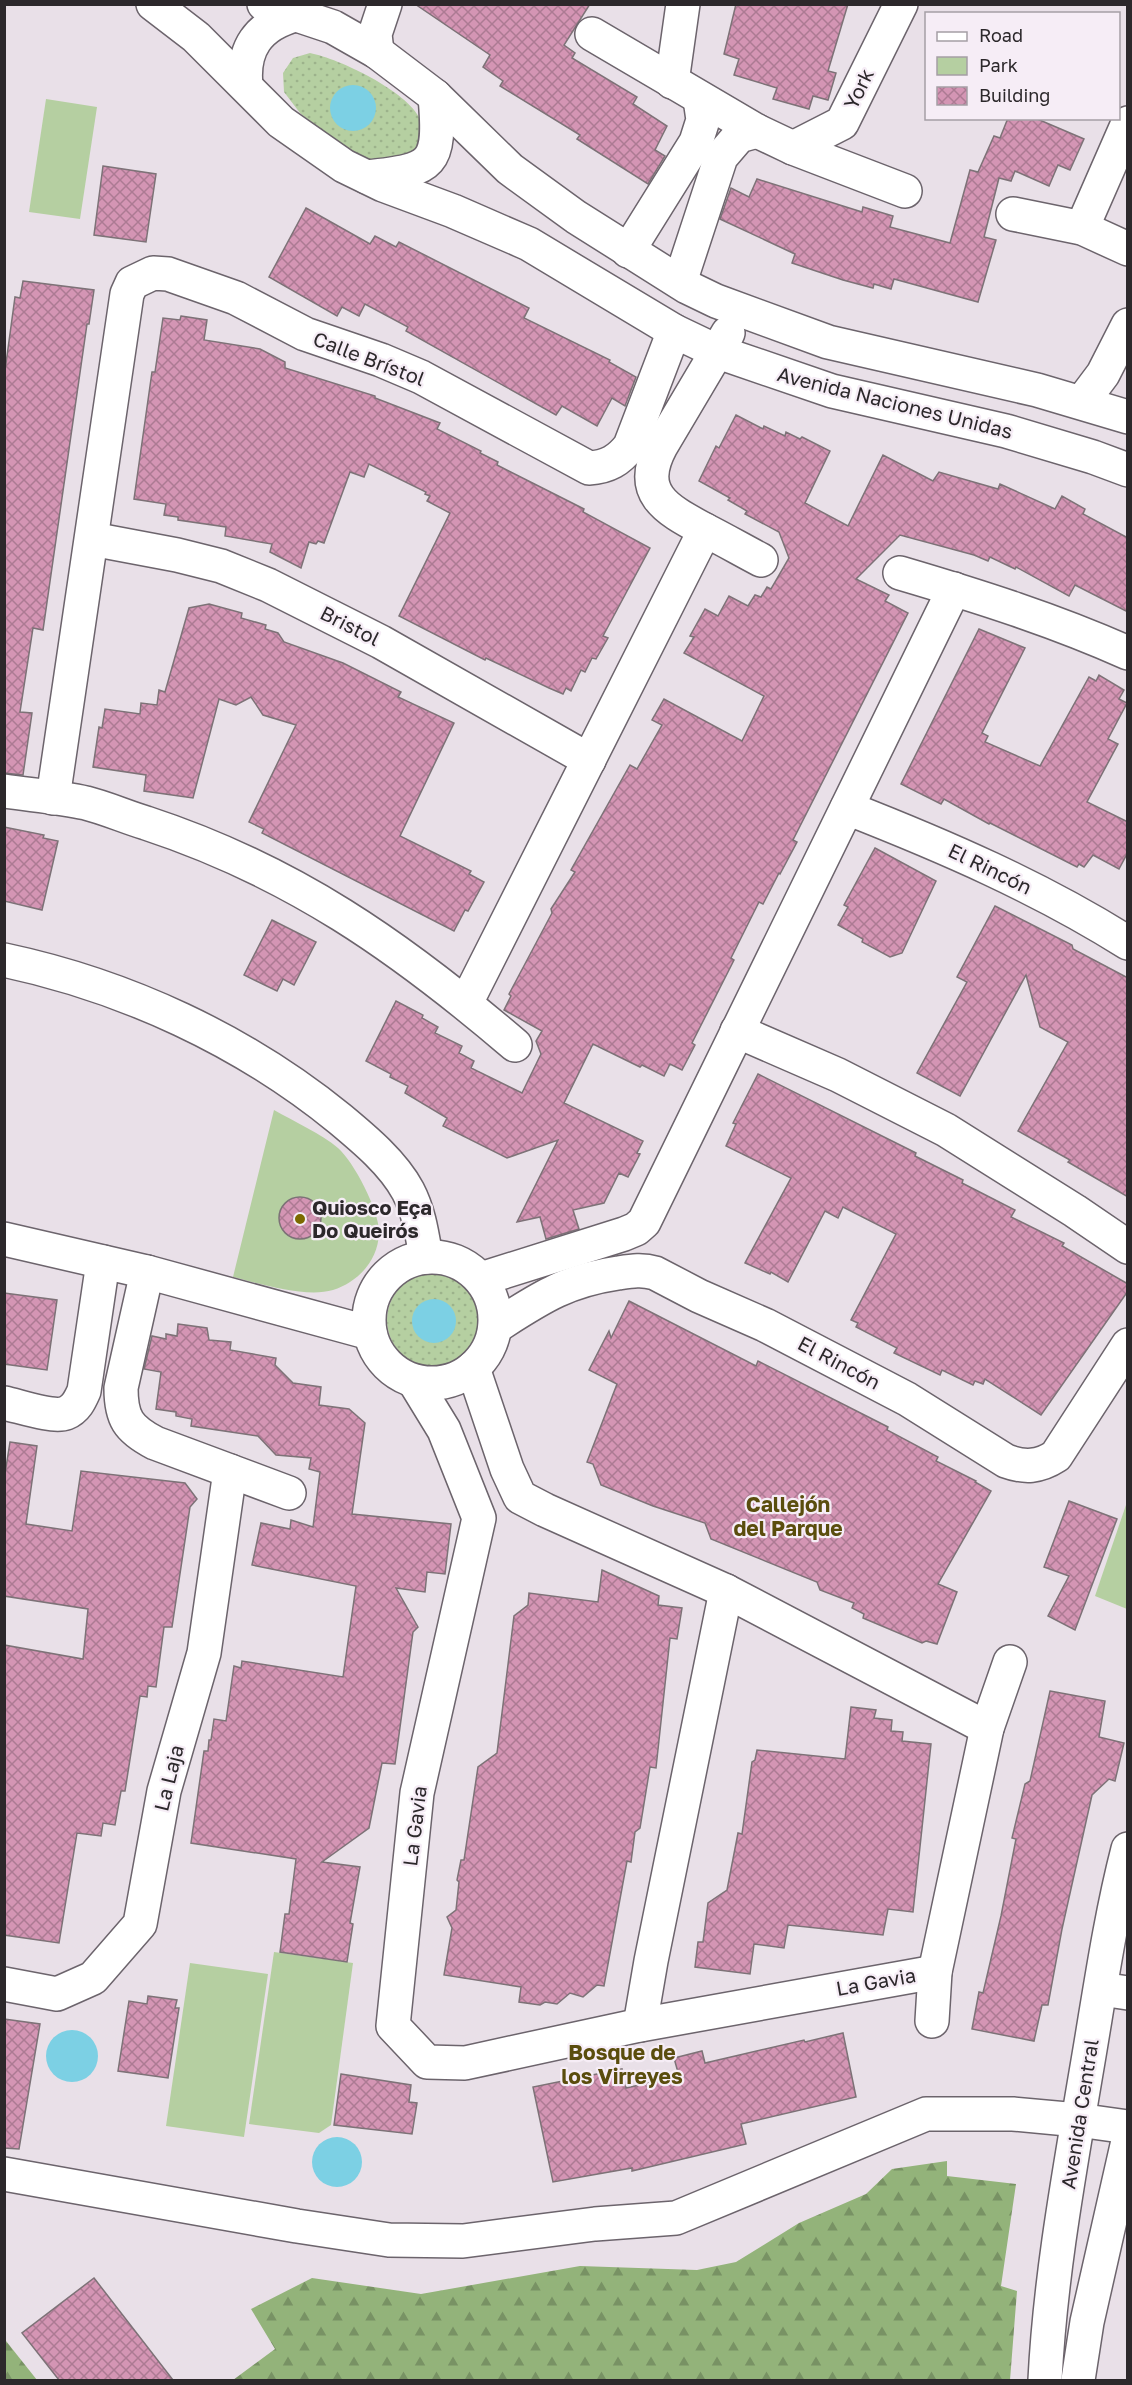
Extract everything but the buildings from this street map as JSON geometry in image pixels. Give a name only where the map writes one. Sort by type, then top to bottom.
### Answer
[{"type":"street","name":"Avenida Naciones Unidas","points":[[153,4],[196,37],[281,122],[323,153],[365,177],[529,244],[674,331],[718,352],[832,391],[1006,431],[1094,457],[1128,470]]},
{"type":"street","points":[[264,4],[311,13],[377,52],[435,96],[510,169],[576,218],[680,282],[741,311],[828,342],[1082,402],[1128,417]]},
{"type":"street","points":[[377,52],[375,34],[385,4]]},
{"type":"street","points":[[672,82],[683,4]]},
{"type":"street","name":"York","points":[[793,148],[842,123],[901,4]]},
{"type":"street","points":[[246,86],[244,68],[248,51],[258,36],[272,25],[311,13]]},
{"type":"street","points":[[592,34],[756,131],[793,148],[905,191]]},
{"type":"street","points":[[365,177],[399,173],[422,167],[434,154],[438,135],[435,96]]},
{"type":"street","points":[[628,251],[696,142],[702,120],[700,99]]},
{"type":"street","points":[[1082,228],[1128,123]]},
{"type":"street","points":[[680,282],[721,158],[739,136],[756,131]]},
{"type":"street","points":[[1013,214],[1082,228],[1128,249]]},
{"type":"street","name":"Calle Brístol","points":[[92,539],[128,294],[132,283],[153,273],[168,274],[236,298],[305,334],[381,360],[421,377],[589,468],[603,467],[620,458],[630,446],[674,331]]},
{"type":"street","points":[[741,311],[652,462],[651,477],[654,493],[668,510],[761,560]]},
{"type":"street","points":[[1082,402],[1103,374],[1128,325]]},
{"type":"street","points":[[466,1003],[705,530]]},
{"type":"street","points":[[53,798],[92,539]]},
{"type":"street","name":"Bristol","points":[[92,539],[177,555],[220,566],[268,585],[381,642],[589,760]]},
{"type":"street","points":[[900,573],[1073,629],[1128,653]]},
{"type":"street","points":[[481,1280],[624,1234],[636,1229],[644,1222],[954,589]]},
{"type":"street","points":[[4,791],[86,803],[163,829],[240,859],[293,885],[349,918],[406,957],[515,1044]]},
{"type":"street","name":"El Rincón","points":[[847,808],[940,845],[1016,880],[1128,943]]},
{"type":"street","points":[[4,960],[102,986],[167,1012],[238,1049],[297,1086],[362,1137],[401,1181],[418,1213],[426,1257]]},
{"type":"street","points":[[737,1031],[838,1075],[946,1130],[1128,1247]]},
{"type":"street","points":[[4,1239],[147,1272],[370,1333]]},
{"type":"street","points":[[426,1257],[456,1261],[470,1269],[481,1280],[493,1302],[495,1328],[492,1343],[474,1368],[460,1377],[445,1382],[429,1383],[414,1381],[398,1374],[385,1363],[375,1349],[370,1333],[369,1312],[375,1291],[387,1275],[405,1262],[426,1257]]},
{"type":"street","points":[[4,1403],[52,1413],[66,1413],[78,1403],[84,1390],[103,1262]]},
{"type":"street","name":"El Rincón","points":[[495,1328],[548,1293],[568,1285],[588,1278],[643,1269],[816,1351],[907,1399],[1006,1461],[1019,1466],[1045,1463],[1056,1455],[1128,1344]]},
{"type":"street","points":[[147,1272],[121,1388],[121,1406],[126,1419],[138,1434],[155,1443],[289,1493]]},
{"type":"street","points":[[474,1368],[507,1469],[520,1497],[726,1591],[987,1728]]},
{"type":"street","name":"La Gavia","points":[[414,1381],[444,1430],[479,1518],[417,1793],[393,2026],[427,2062],[465,2063],[640,2025],[935,1972]]},
{"type":"street","name":"La Laja","points":[[4,1984],[57,1994],[93,1978],[140,1924],[164,1791],[204,1653],[230,1471]]},
{"type":"street","points":[[640,2025],[726,1591]]},
{"type":"street","name":"La Gavia","points":[[932,2021],[935,1972],[987,1728],[1010,1662]]},
{"type":"street","name":"Avenida Central","points":[[1046,2371],[1050,2313],[1078,2120],[1114,1991],[1118,1889],[1128,1849]]},
{"type":"street","points":[[4,2174],[389,2240],[463,2241],[595,2224],[676,2218],[926,2114],[1013,2114],[1128,2127]]},
{"type":"street","points":[[1046,2371],[1079,2372],[1128,2141]]},
{"type":"green space","points":[[310,53],[355,69],[387,87],[413,108],[421,123],[421,156],[369,161],[332,139],[300,113],[284,92],[283,73],[293,58]]},
{"type":"green space","points":[[46,99],[97,107],[80,219],[29,212]]},
{"type":"green space","points":[[274,1110],[338,1148],[358,1176],[375,1213],[379,1233],[371,1261],[351,1282],[333,1290],[297,1291],[233,1277]]},
{"type":"green space","points":[[434,1273],[452,1277],[467,1287],[477,1302],[481,1320],[477,1338],[467,1353],[452,1363],[434,1367],[416,1363],[401,1353],[391,1338],[387,1320],[391,1302],[401,1287],[416,1277]]},
{"type":"green space","points":[[1127,1502],[1127,1609],[1095,1596]]},
{"type":"green space","points":[[274,1952],[353,1963],[331,2125],[319,2133],[249,2124]]},
{"type":"green space","points":[[190,1963],[268,1974],[244,2137],[166,2126]]},
{"type":"green space","points":[[947,2161],[947,2176],[1016,2184],[1001,2286],[1017,2291],[1010,2380],[233,2380],[275,2349],[251,2309],[312,2278],[421,2294],[580,2266],[697,2270],[736,2262],[799,2223],[866,2194],[892,2169]]},
{"type":"green space","points":[[6,2341],[37,2380],[5,2380]]},
{"type":"water","points":[[358,85],[370,91],[375,99],[375,117],[370,125],[362,130],[348,131],[340,128],[333,121],[330,103],[333,95],[340,88]]},
{"type":"water","points":[[434,1299],[443,1300],[450,1305],[455,1312],[455,1330],[450,1337],[443,1342],[434,1343],[425,1342],[418,1337],[413,1330],[412,1321],[413,1312],[418,1305],[425,1300]]},
{"type":"water","points":[[72,2030],[82,2032],[90,2038],[96,2046],[98,2056],[96,2066],[90,2074],[82,2080],[72,2082],[62,2080],[54,2074],[48,2066],[46,2056],[48,2046],[54,2038],[62,2032]]},
{"type":"water","points":[[337,2137],[346,2139],[357,2148],[362,2162],[360,2171],[351,2182],[337,2187],[328,2185],[317,2176],[312,2162],[314,2153],[323,2142]]},
{"type":"place","name":"Quiosco Eça Do Queirós","points":[[300,1219]]},
{"type":"district","name":"Callejón del Parque","points":[[788,1517]]},
{"type":"district","name":"Bosque de los Virreyes","points":[[622,2065]]}]
